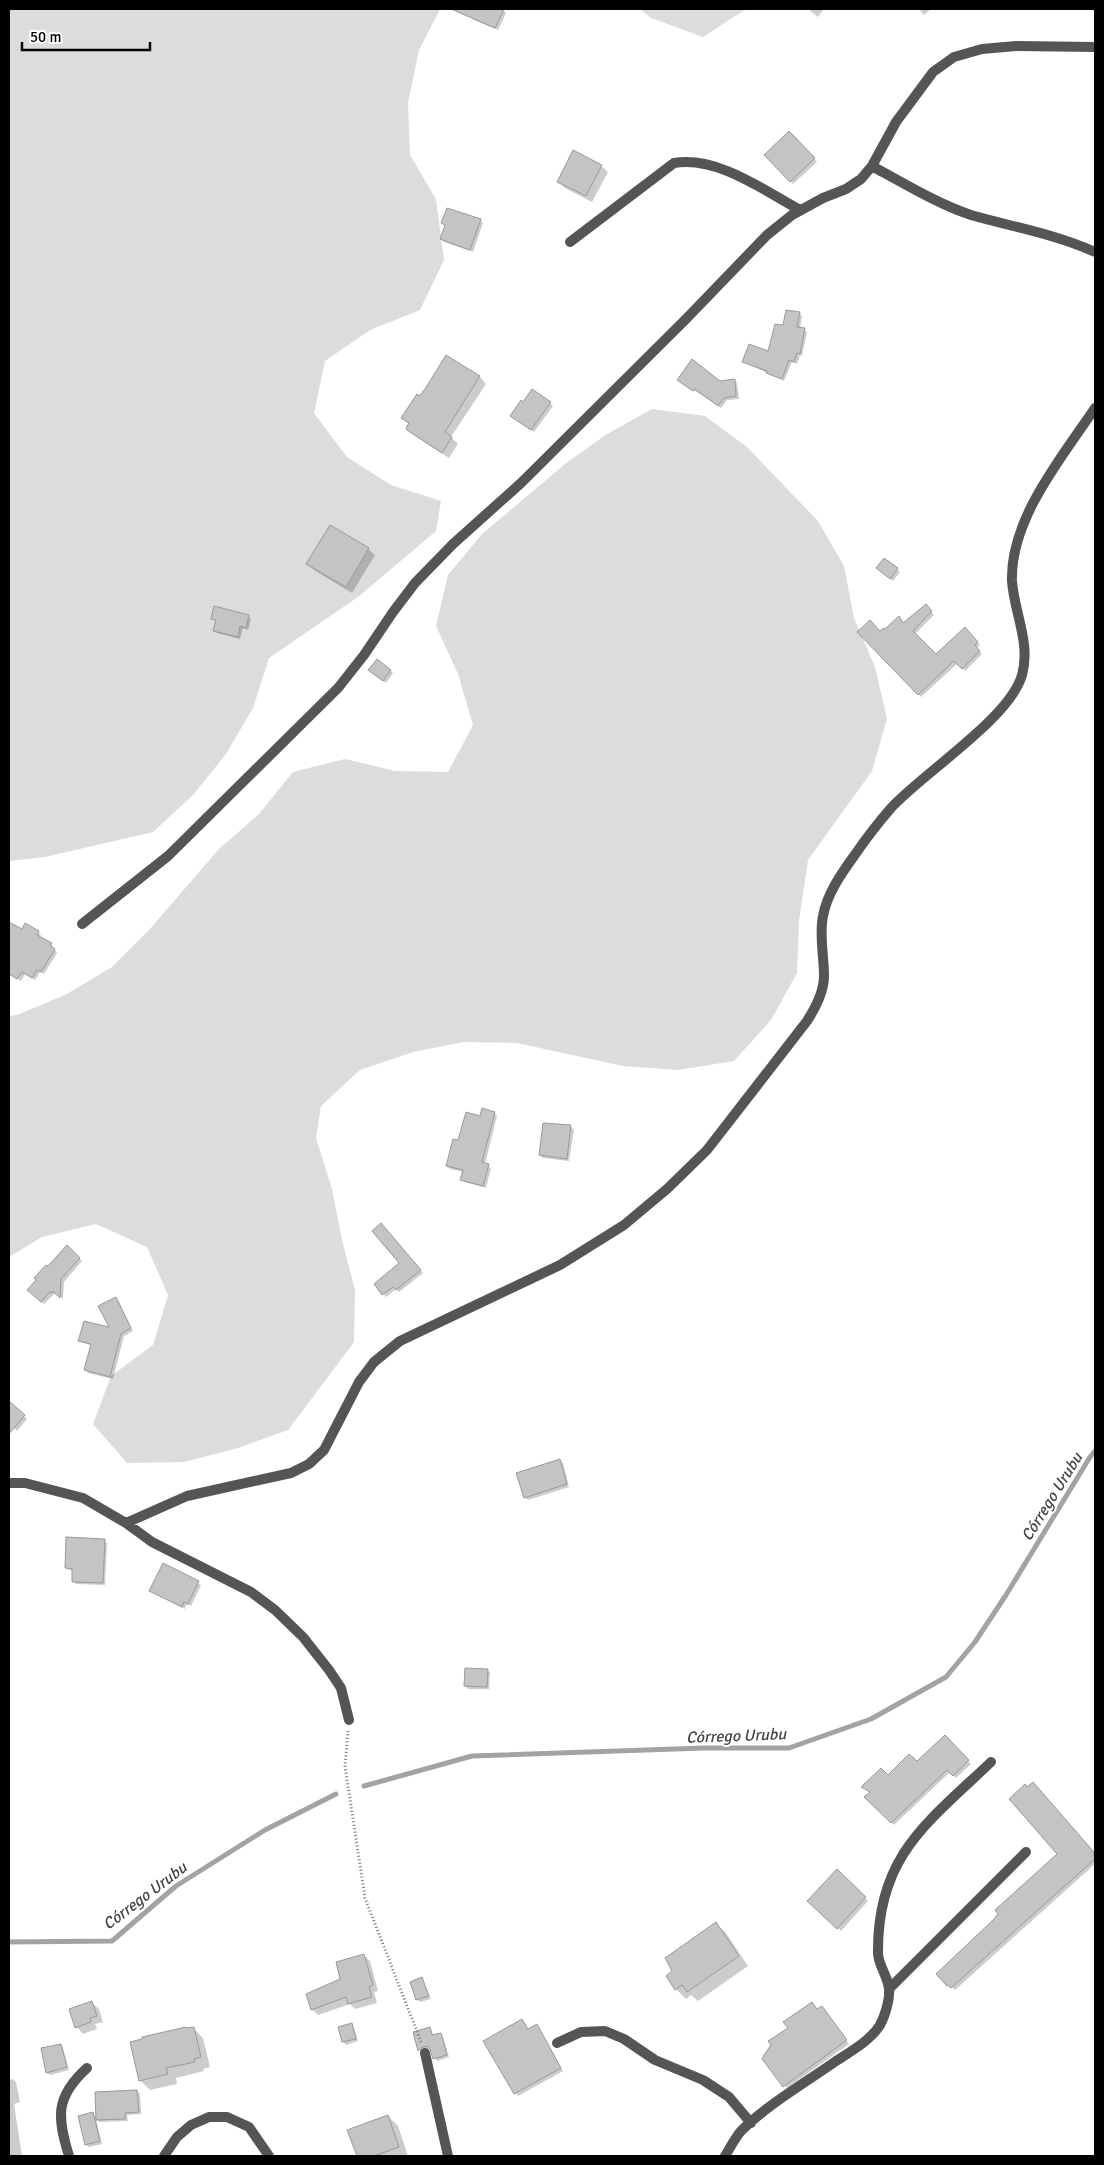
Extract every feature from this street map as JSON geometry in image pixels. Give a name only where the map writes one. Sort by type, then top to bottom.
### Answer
[{"type":"street","points":[[82,924],[168,856],[338,688],[415,583],[446,550],[528,477],[767,235],[800,210],[846,189],[861,178],[872,166],[896,122],[933,72],[954,57],[982,49],[1016,46],[1095,47]]},
{"type":"street","points":[[570,242],[674,163],[688,161],[711,165],[738,176],[800,210]]},
{"type":"street","points":[[872,166],[914,189],[969,214],[1067,240],[1095,252]]},
{"type":"street","points":[[126,1523],[187,1496],[292,1473],[309,1464],[324,1450],[359,1382],[374,1362],[400,1341],[560,1265],[624,1225],[667,1189],[707,1150],[807,1021],[818,1004],[824,978],[821,929],[823,915],[829,894],[854,856],[892,808],[992,719],[1015,691],[1022,675],[1024,659],[1022,629],[1012,586],[1014,549],[1025,519],[1046,482],[1095,408]]},
{"type":"street","points":[[9,1483],[25,1483],[83,1498],[126,1523],[152,1542],[251,1592],[275,1610],[303,1637],[330,1670],[341,1688],[349,1720]]},
{"type":"street","points":[[725,2156],[740,2132],[859,2046],[879,2027],[885,2012],[889,1989],[878,1956],[879,1921],[883,1897],[895,1866],[918,1833],[991,1762]]},
{"type":"street","points":[[889,1989],[1026,1852]]},
{"type":"street","points":[[557,2043],[581,2032],[606,2031],[624,2039],[655,2060],[703,2080],[729,2097],[751,2123]]},
{"type":"street","points":[[425,2054],[448,2156]]},
{"type":"street","points":[[69,2156],[61,2130],[62,2102],[73,2081],[87,2068]]},
{"type":"street","points":[[164,2156],[177,2137],[191,2125],[209,2117],[227,2117],[249,2127],[269,2156]]},
{"type":"path","points":[[349,1720],[345,1766],[364,1898],[425,2054]]},
{"type":"shaded area","points":[[9,9],[440,9],[419,50],[408,103],[410,155],[436,199],[444,260],[420,310],[370,330],[325,361],[314,413],[347,457],[391,485],[441,501],[436,531],[358,597],[269,658],[253,708],[226,754],[193,795],[153,832],[45,857],[9,861]]},
{"type":"shaded area","points":[[640,9],[746,9],[703,37],[651,18]]},
{"type":"shaded area","points":[[652,409],[705,416],[747,447],[818,521],[844,566],[854,618],[875,667],[887,719],[872,771],[808,860],[799,921],[797,973],[771,1020],[734,1061],[678,1070],[623,1066],[517,1043],[464,1042],[413,1052],[360,1070],[321,1106],[316,1138],[332,1189],[342,1240],[355,1290],[354,1342],[288,1430],[238,1448],[184,1462],[127,1463],[93,1424],[111,1376],[153,1345],[168,1295],[147,1247],[96,1224],[42,1237],[9,1257],[9,1016],[17,1015],[65,995],[112,967],[149,930],[219,849],[259,814],[293,772],[345,759],[395,771],[448,772],[473,725],[458,674],[436,626],[448,575],[482,534],[565,464],[607,434]]},
{"type":"building","points":[[451,9],[504,9],[495,28]]},
{"type":"building","points":[[789,131],[815,158],[790,182],[764,155]]},
{"type":"building","points":[[573,150],[602,165],[586,196],[557,182]]},
{"type":"building","points":[[447,208],[481,219],[470,250],[440,239],[445,225],[441,223]]},
{"type":"building","points":[[786,310],[800,312],[797,327],[805,328],[800,354],[797,353],[794,362],[789,360],[782,379],[742,362],[749,344],[768,351],[775,324],[783,325]]},
{"type":"building","points":[[446,355],[480,376],[445,432],[452,437],[442,453],[407,430],[406,428],[409,423],[401,418],[417,394],[419,396],[425,389]]},
{"type":"building","points":[[692,359],[720,381],[735,379],[736,396],[724,398],[718,406],[695,389],[693,391],[677,380]]},
{"type":"building","points":[[532,389],[551,402],[531,430],[510,416],[521,400],[523,402]]},
{"type":"building","points":[[330,525],[369,548],[346,587],[306,564]]},
{"type":"building","points":[[884,558],[898,568],[890,579],[876,568]]},
{"type":"building","points":[[926,604],[932,611],[913,631],[936,654],[965,627],[978,642],[975,645],[980,651],[962,669],[954,661],[918,695],[857,632],[870,620],[880,631],[885,629],[899,616],[903,623]]},
{"type":"building","points":[[214,606],[249,615],[246,628],[240,626],[238,637],[213,631],[216,620],[211,619]]},
{"type":"building","points":[[377,659],[391,670],[383,681],[368,670]]},
{"type":"building","points":[[9,922],[22,929],[25,923],[39,931],[37,935],[52,943],[50,946],[55,949],[41,972],[37,970],[32,978],[22,972],[17,979],[9,974]]},
{"type":"building","points":[[482,1108],[495,1112],[482,1162],[489,1164],[483,1186],[460,1180],[463,1170],[446,1166],[453,1139],[458,1140],[466,1112],[480,1116]]},
{"type":"building","points":[[543,1123],[571,1125],[567,1159],[539,1155]]},
{"type":"building","points":[[381,1223],[421,1270],[396,1290],[393,1287],[382,1295],[374,1284],[399,1263],[372,1231]]},
{"type":"building","points":[[67,1245],[80,1258],[61,1279],[60,1298],[53,1291],[41,1302],[27,1290],[36,1280],[34,1278]]},
{"type":"building","points":[[116,1297],[131,1328],[121,1334],[110,1377],[84,1370],[91,1344],[78,1341],[84,1321],[109,1327],[98,1306]]},
{"type":"building","points":[[9,1401],[25,1415],[9,1434]]},
{"type":"building","points":[[560,1459],[567,1484],[524,1498],[516,1473]]},
{"type":"building","points":[[66,1537],[105,1539],[103,1583],[72,1582],[72,1569],[65,1568]]},
{"type":"building","points":[[163,1563],[199,1581],[188,1604],[184,1602],[182,1607],[149,1591]]},
{"type":"building","points":[[465,1668],[488,1669],[487,1687],[464,1686]]},
{"type":"building","points":[[945,1735],[969,1760],[953,1776],[947,1770],[891,1823],[864,1797],[870,1792],[861,1787],[881,1768],[888,1775],[909,1754],[917,1761]]},
{"type":"building","points":[[1033,1782],[1093,1851],[1095,1859],[951,1988],[936,1974],[992,1921],[998,1914],[995,1910],[1057,1854],[1009,1799],[1025,1784],[1027,1787]]},
{"type":"building","points":[[837,1869],[866,1897],[837,1929],[807,1901]]},
{"type":"building","points":[[716,1922],[739,1956],[687,1992],[682,1985],[675,1990],[666,1976],[672,1971],[665,1958]]},
{"type":"building","points":[[364,1954],[373,1985],[369,1987],[372,1997],[348,2004],[346,1997],[311,2010],[306,1994],[340,1979],[336,1962]]},
{"type":"building","points":[[422,1977],[429,1996],[416,2000],[410,1982]]},
{"type":"building","points":[[92,2001],[97,2016],[90,2018],[91,2022],[75,2028],[69,2009]]},
{"type":"building","points":[[812,2002],[817,2009],[822,2006],[847,2040],[783,2087],[762,2059],[771,2045],[768,2041],[788,2028],[783,2022]]},
{"type":"building","points":[[522,2019],[528,2029],[537,2024],[561,2068],[514,2094],[483,2041]]},
{"type":"building","points":[[352,2023],[356,2039],[342,2042],[338,2027]]},
{"type":"building","points":[[186,2027],[194,2027],[201,2057],[194,2059],[195,2062],[166,2068],[168,2074],[139,2081],[130,2042],[142,2039],[142,2037]]},
{"type":"building","points":[[430,2027],[432,2035],[441,2033],[447,2055],[433,2059],[427,2046],[418,2051],[413,2032]]},
{"type":"building","points":[[61,2044],[67,2067],[46,2073],[41,2048]]},
{"type":"building","points":[[137,2090],[139,2112],[125,2113],[125,2119],[96,2120],[95,2092]]},
{"type":"building","points":[[93,2112],[100,2141],[85,2145],[78,2116]]},
{"type":"building","points":[[388,2115],[399,2147],[374,2156],[357,2156],[347,2130]]},
{"type":"waterway","name":"Córrego Urubu","points":[[364,1786],[472,1756],[704,1748],[789,1748],[871,1719],[946,1677],[975,1642],[1006,1595],[1095,1451]]},
{"type":"waterway","name":"Córrego Urubu","points":[[9,1942],[112,1941],[176,1886],[265,1830],[336,1794]]}]
